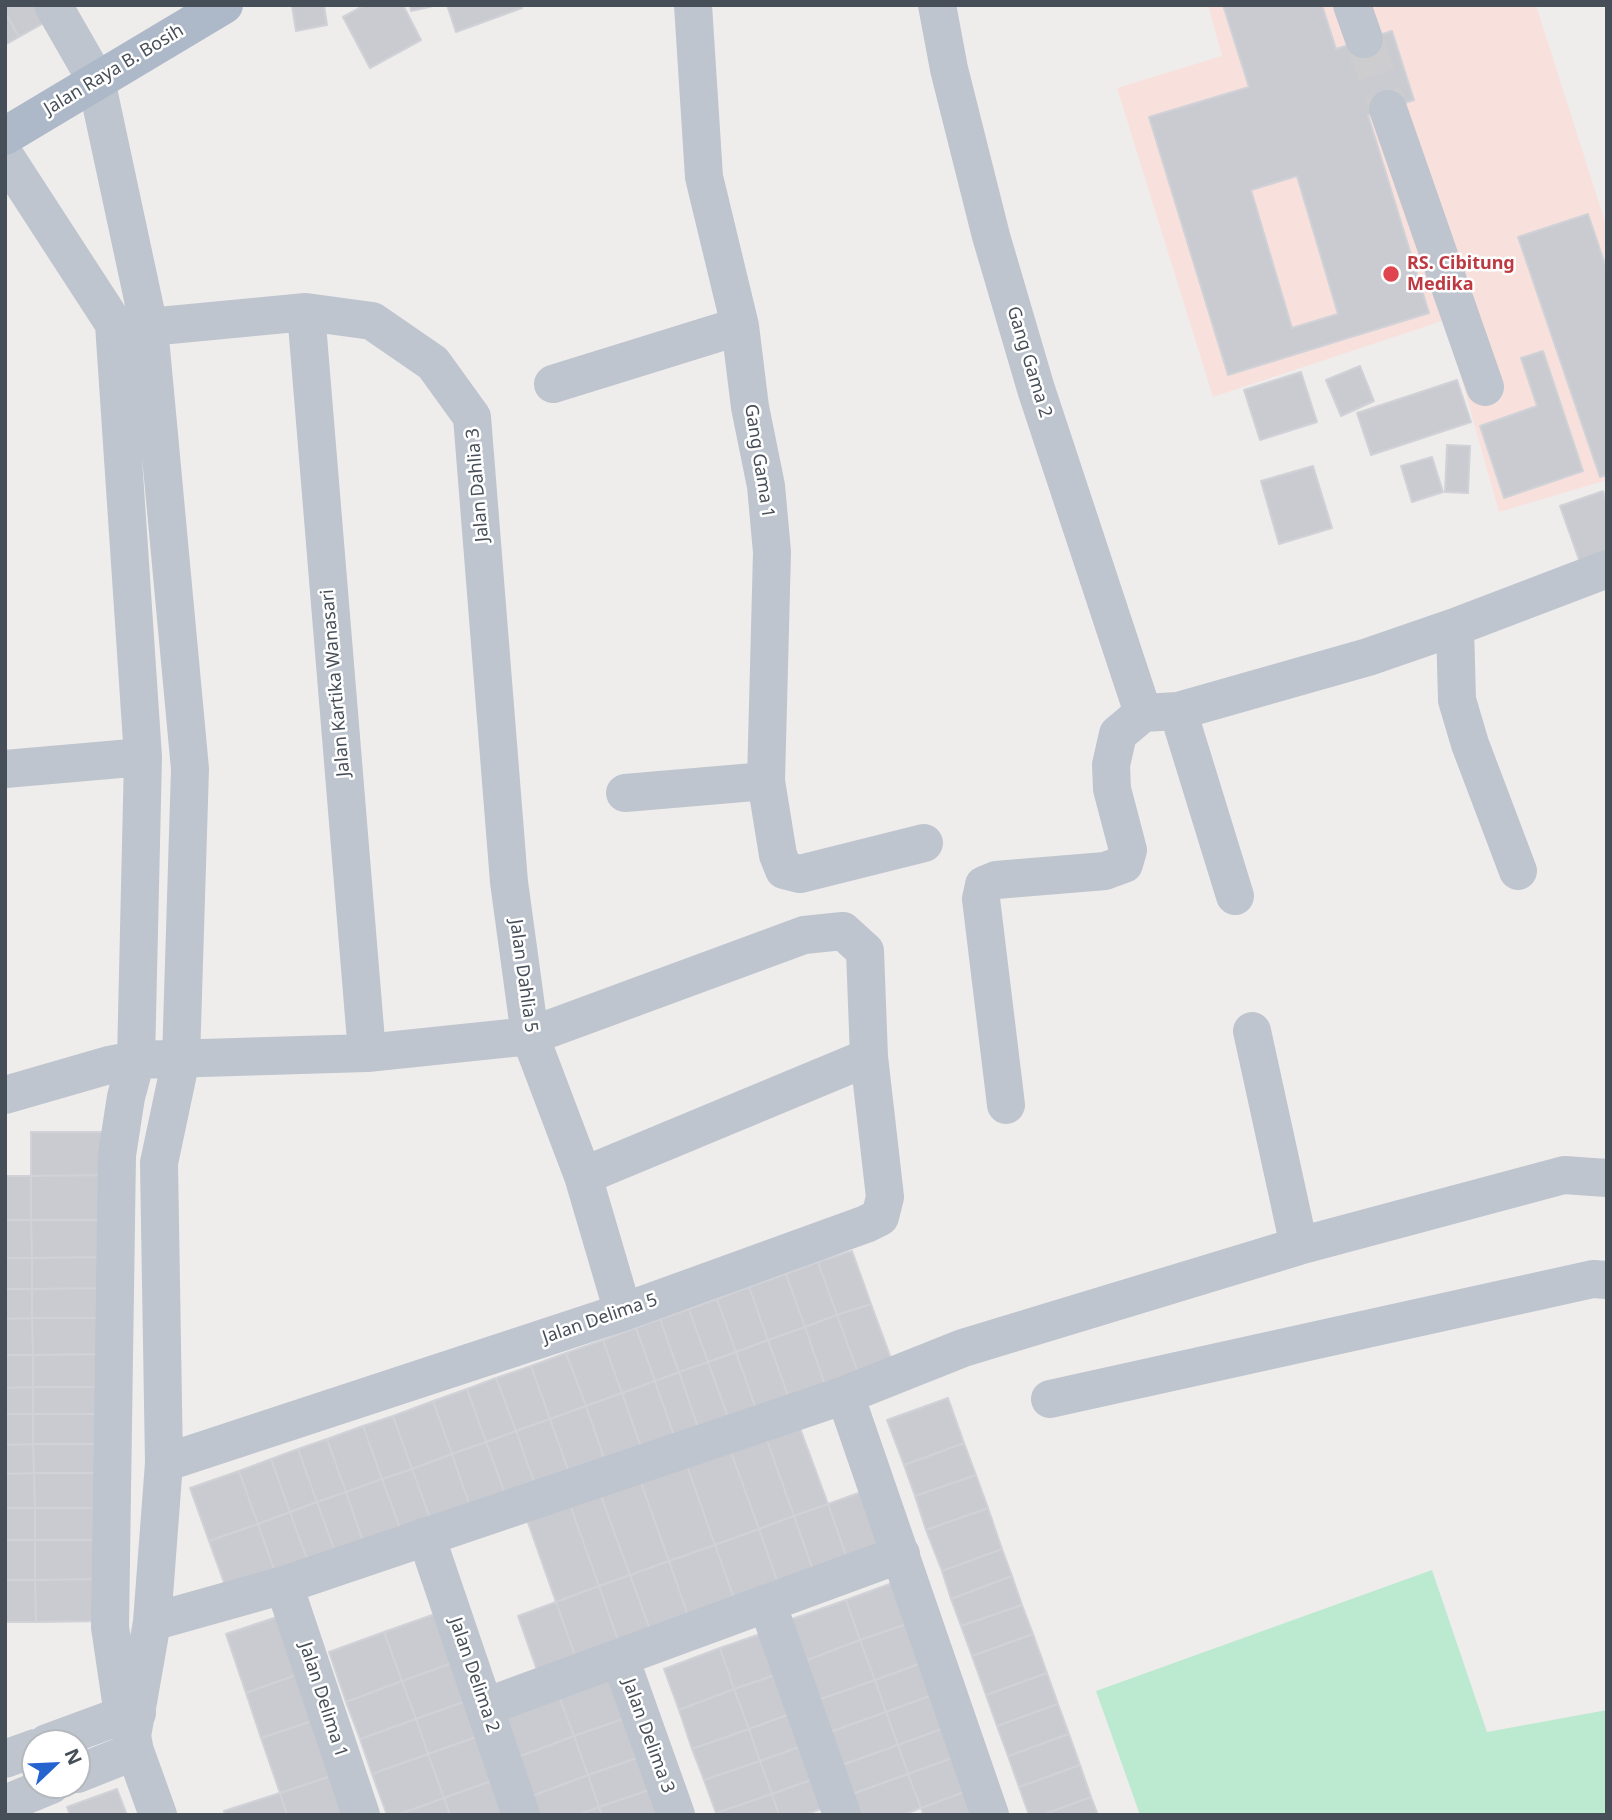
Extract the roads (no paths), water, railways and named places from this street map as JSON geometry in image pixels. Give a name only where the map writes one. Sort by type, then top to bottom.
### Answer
[{"type":"main road","name":"Jalan Raya B. Bosih","points":[[5,136],[224,5]]},
{"type":"street","points":[[53,5],[96,80],[132,326],[190,769],[181,1059],[159,1163],[164,1464],[152,1622],[132,1729],[91,1763]]},
{"type":"street","name":"Gang Gama 1","points":[[693,5],[704,177],[740,326],[750,407],[766,486],[772,552],[766,781],[778,855],[784,870],[800,874],[924,843]]},
{"type":"street","name":"Gang Gama 2","points":[[937,5],[949,69],[991,236],[1037,389],[1161,712],[1235,895]]},
{"type":"street","points":[[1388,109],[1485,387]]},
{"type":"street","points":[[5,156],[132,326],[143,757],[136,1060],[126,1097],[117,1155],[110,1627],[132,1729],[158,1815]]},
{"type":"street","name":"Jalan Dahlia 3","points":[[132,326],[306,312],[372,321],[433,363],[472,417],[493,667]]},
{"type":"street","name":"Jalan Kartika Wanasari","points":[[306,312],[367,1053]]},
{"type":"street","points":[[553,384],[740,326]]},
{"type":"street","points":[[1006,1105],[981,899],[984,885],[996,880],[1105,871],[1124,864],[1128,850],[1112,789],[1111,765],[1118,734],[1161,712],[1368,657],[1607,569]]},
{"type":"street","points":[[1455,627],[1457,700],[1469,744],[1518,872]]},
{"type":"street","name":"Jalan Dahlia 5","points":[[493,667],[509,882],[530,1036],[583,1176],[623,1312]]},
{"type":"street","points":[[5,769],[143,757]]},
{"type":"street","points":[[625,793],[766,781]]},
{"type":"street","name":"Jalan Delima 5","points":[[5,1095],[109,1065],[136,1060],[367,1053],[530,1036],[804,935],[843,931],[865,951],[869,1057],[885,1197],[880,1217],[623,1312],[164,1464]]},
{"type":"street","points":[[1252,1031],[1299,1246]]},
{"type":"street","points":[[583,1176],[869,1057]]},
{"type":"street","points":[[152,1622],[285,1584],[845,1395],[963,1348],[1299,1246],[1564,1175],[1607,1178]]},
{"type":"street","points":[[1050,1399],[1593,1279],[1607,1280]]},
{"type":"street","points":[[845,1395],[990,1815]]},
{"type":"street","name":"Jalan Delima 2","points":[[426,1536],[521,1815]]},
{"type":"street","points":[[485,1707],[901,1554]]},
{"type":"street","name":"Jalan Delima 1","points":[[285,1584],[361,1815]]},
{"type":"street","points":[[767,1603],[842,1815]]},
{"type":"street","name":"Jalan Delima 3","points":[[620,1658],[676,1815]]},
{"type":"street","points":[[91,1736],[132,1729]]},
{"type":"tunnel","points":[[1364,39],[1388,109]]},
{"type":"place","name":"RS. Cibitung Medika","points":[[1391,274]]}]
